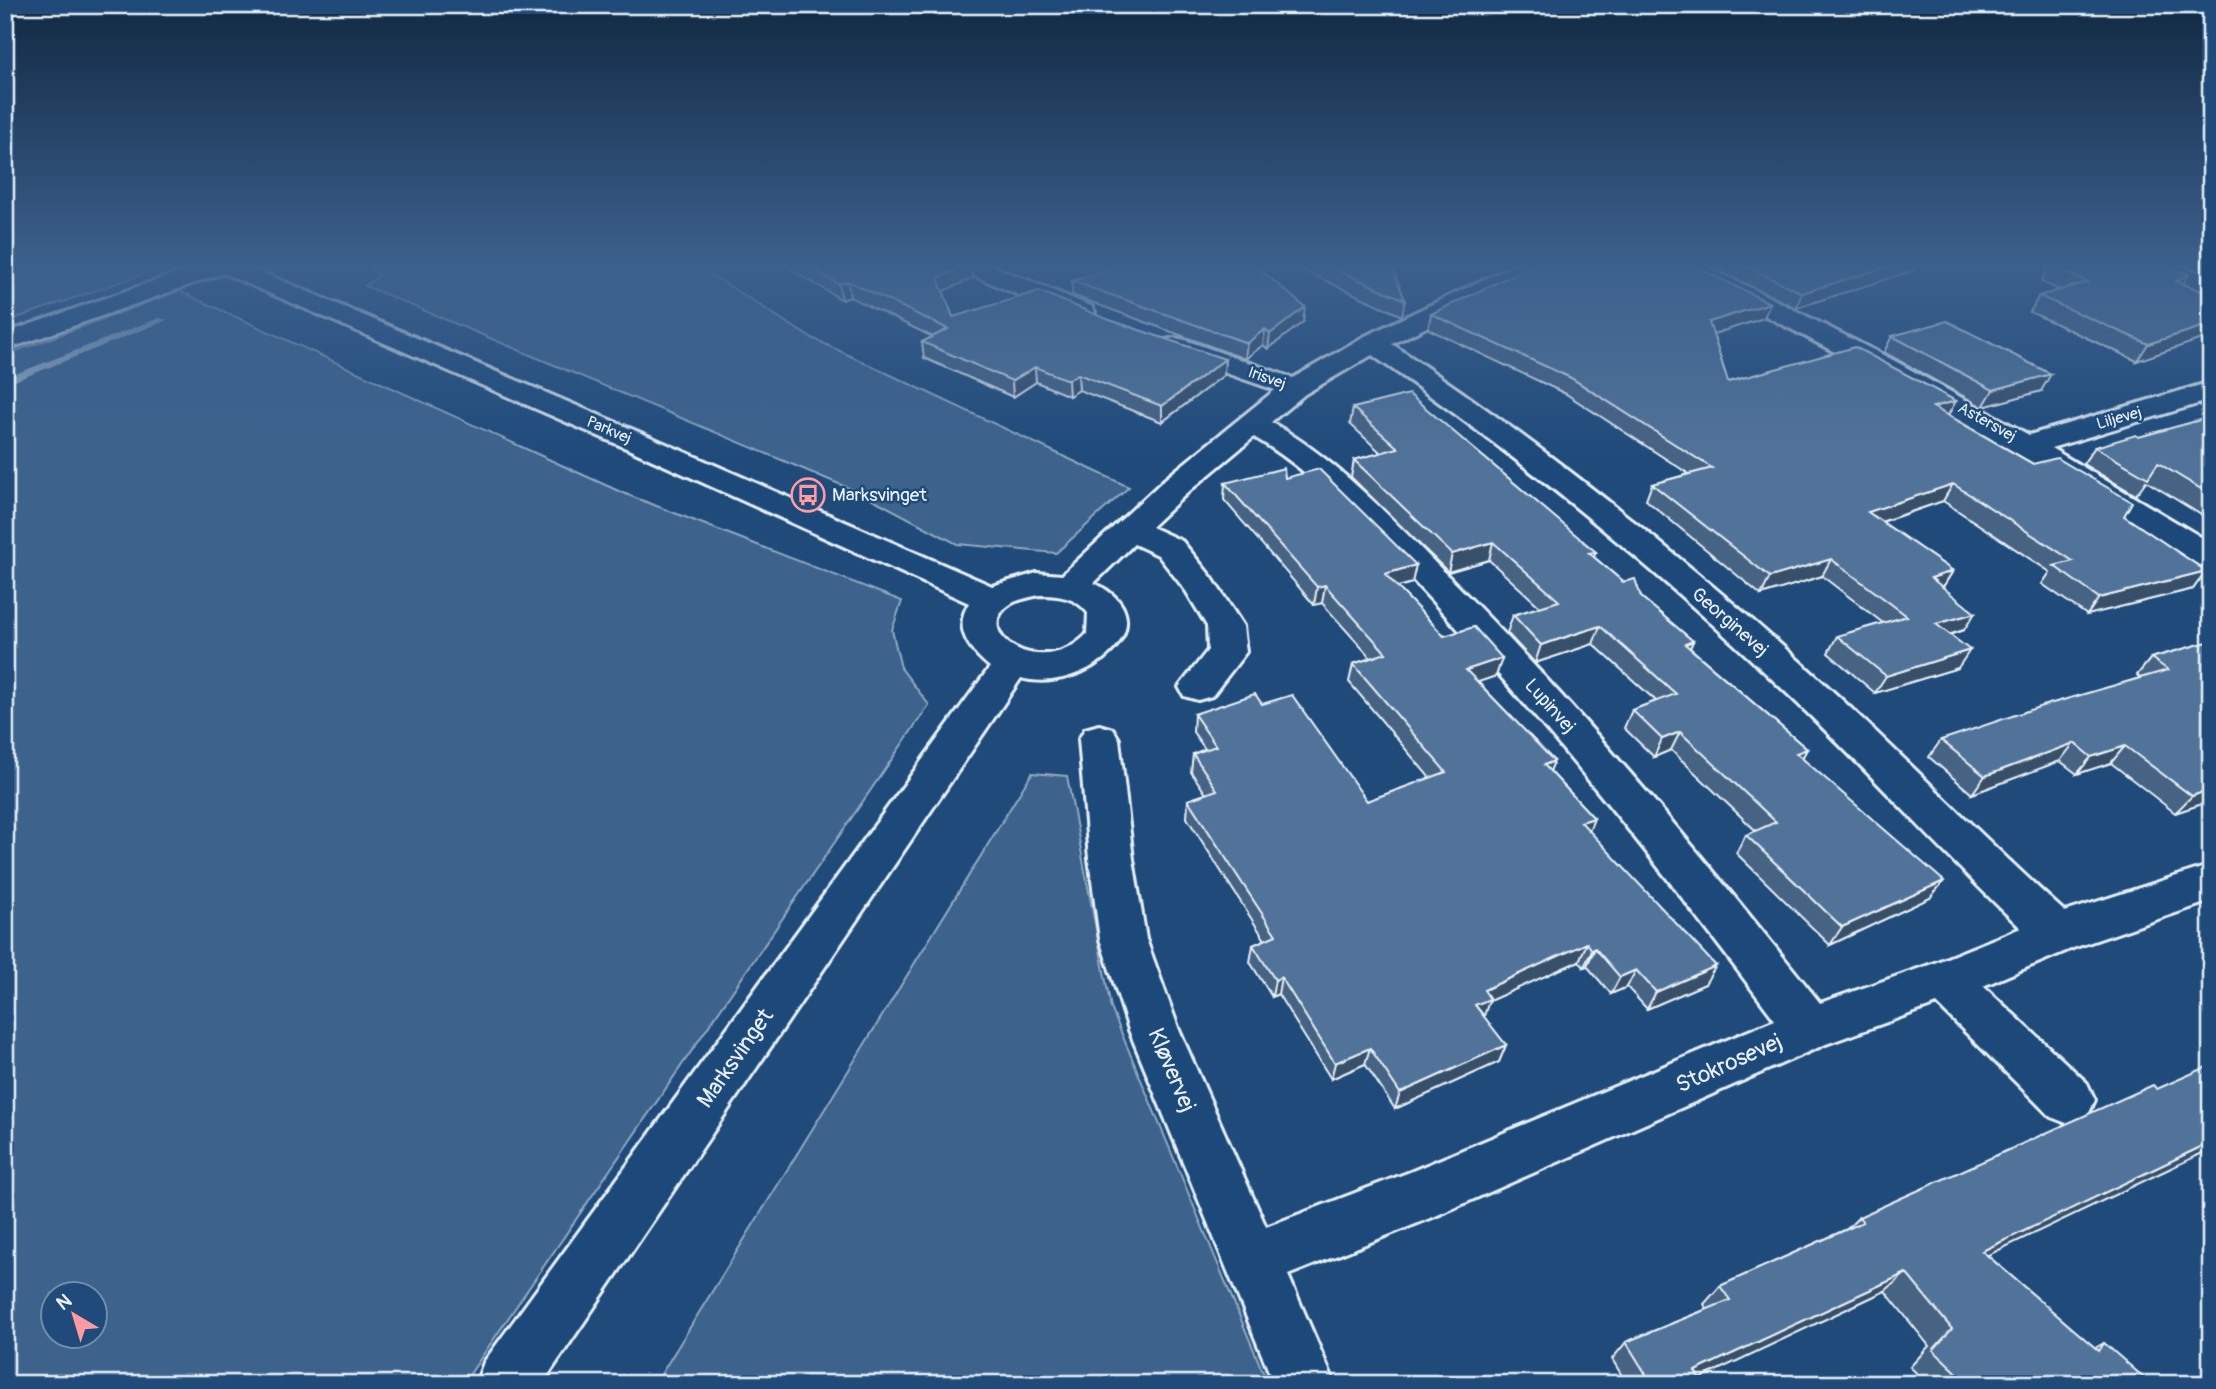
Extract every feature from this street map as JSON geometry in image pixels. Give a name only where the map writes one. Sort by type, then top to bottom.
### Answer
[{"type":"street","name":"Parkvej","points":[[5,342],[44,328]]},
{"type":"street","name":"Parkvej","points":[[374,328],[993,600]]},
{"type":"street","points":[[1070,586],[1176,485],[1295,388],[1402,328]]},
{"type":"street","name":"Astersvej","points":[[1815,328],[2028,445],[2211,558]]},
{"type":"street","name":"Irisvej","points":[[1152,338],[1295,388]]},
{"type":"street","name":"Georginevej","points":[[1373,344],[1507,438],[1677,575],[1861,741],[2024,904],[2058,934]]},
{"type":"street","name":"Liljevej","points":[[2028,445],[2211,391]]},
{"type":"street","name":"Lupinvej","points":[[1251,423],[1300,452],[1347,494],[1457,604],[1569,727],[1810,1028]]},
{"type":"street","points":[[1130,530],[1170,548],[1200,586],[1225,626],[1227,652],[1198,687]]},
{"type":"street","points":[[1054,583],[1070,586],[1086,592],[1105,612],[1107,625],[1104,638],[1095,649],[1068,663],[1032,667],[1012,663],[991,651],[979,634],[979,622],[984,610],[993,600],[1021,586],[1054,583]]},
{"type":"street","name":"Marksvinget","points":[[506,1384],[1012,663]]},
{"type":"street","name":"Kløvervej","points":[[1099,739],[1111,859],[1124,939],[1154,1030],[1305,1384]]},
{"type":"street","name":"Stokrosevej","points":[[1253,1260],[1414,1198],[1810,1028],[1945,980],[2058,934],[2211,883]]},
{"type":"street","points":[[1945,980],[2069,1100]]},
{"type":"shaded area","points":[[79,328],[260,328],[623,493],[902,601],[892,630],[901,668],[929,705],[463,1384],[5,1384],[5,355]]},
{"type":"shaded area","points":[[465,328],[795,328],[1129,487],[1056,553],[957,544],[863,494]]},
{"type":"shaded area","points":[[1032,773],[1067,776],[1111,1008],[1268,1384],[655,1384]]},
{"type":"building","points":[[946,328],[1133,328],[1225,359],[1162,406],[1078,374],[1068,380],[1035,367],[1012,381],[922,342],[948,329]]},
{"type":"building","points":[[1204,328],[1278,328],[1270,334],[1265,329],[1247,343]]},
{"type":"building","points":[[1461,328],[1711,328],[1728,382],[1855,347],[1956,401],[1933,407],[2033,464],[2057,458],[2132,502],[2124,516],[2206,571],[2099,598],[2054,566],[2073,561],[1953,484],[1868,512],[1953,571],[1931,578],[1975,613],[1936,624],[1970,650],[1886,676],[1837,636],[1907,616],[1831,559],[1770,577],[1652,484],[1712,468],[1571,378]]},
{"type":"building","points":[[1922,328],[1960,328],[2051,374],[1993,390],[1892,336]]},
{"type":"building","points":[[2111,328],[2199,328],[2148,344]]},
{"type":"building","points":[[1409,394],[1596,552],[1589,553],[1623,582],[1635,579],[1641,597],[1693,641],[1685,644],[1807,749],[1796,753],[1944,881],[1842,927],[1746,835],[1776,822],[1680,732],[1662,739],[1632,710],[1676,694],[1600,626],[1541,645],[1513,615],[1559,601],[1493,542],[1452,554],[1354,460],[1398,448],[1353,408]]},
{"type":"building","points":[[2211,417],[2211,495],[2158,463],[2148,478],[2095,447],[2136,435],[2139,437]]},
{"type":"building","points":[[1284,468],[1285,478],[1319,469],[1416,565],[1385,574],[1444,636],[1474,627],[1502,658],[1466,670],[1554,761],[1544,765],[1594,818],[1581,822],[1716,966],[1656,992],[1636,970],[1620,977],[1595,948],[1592,950],[1587,943],[1484,990],[1490,999],[1475,1005],[1506,1045],[1400,1093],[1370,1048],[1335,1063],[1281,977],[1275,980],[1253,945],[1276,935],[1188,800],[1217,790],[1193,754],[1216,746],[1194,714],[1255,694],[1262,704],[1292,695],[1367,801],[1446,772],[1353,664],[1386,653],[1325,585],[1317,587],[1225,483]]},
{"type":"building","points":[[2211,641],[2211,789],[2192,796],[2125,746],[2091,757],[2074,743],[1985,776],[1941,740],[2042,706],[2168,670],[2151,658]]},
{"type":"building","points":[[2211,1065],[2211,1142],[1982,1251],[2099,1351],[2104,1343],[2149,1382],[2148,1384],[1969,1384],[1933,1350],[1952,1329],[1906,1273],[1695,1371],[1703,1384],[1652,1384],[1626,1342],[1730,1300],[1720,1286],[1863,1222],[1859,1217],[2153,1085],[2157,1089]]},
{"type":"waterway","points":[[5,382],[142,328]]},
{"type":"place","name":"Marksvinget","points":[[808,495]]}]
